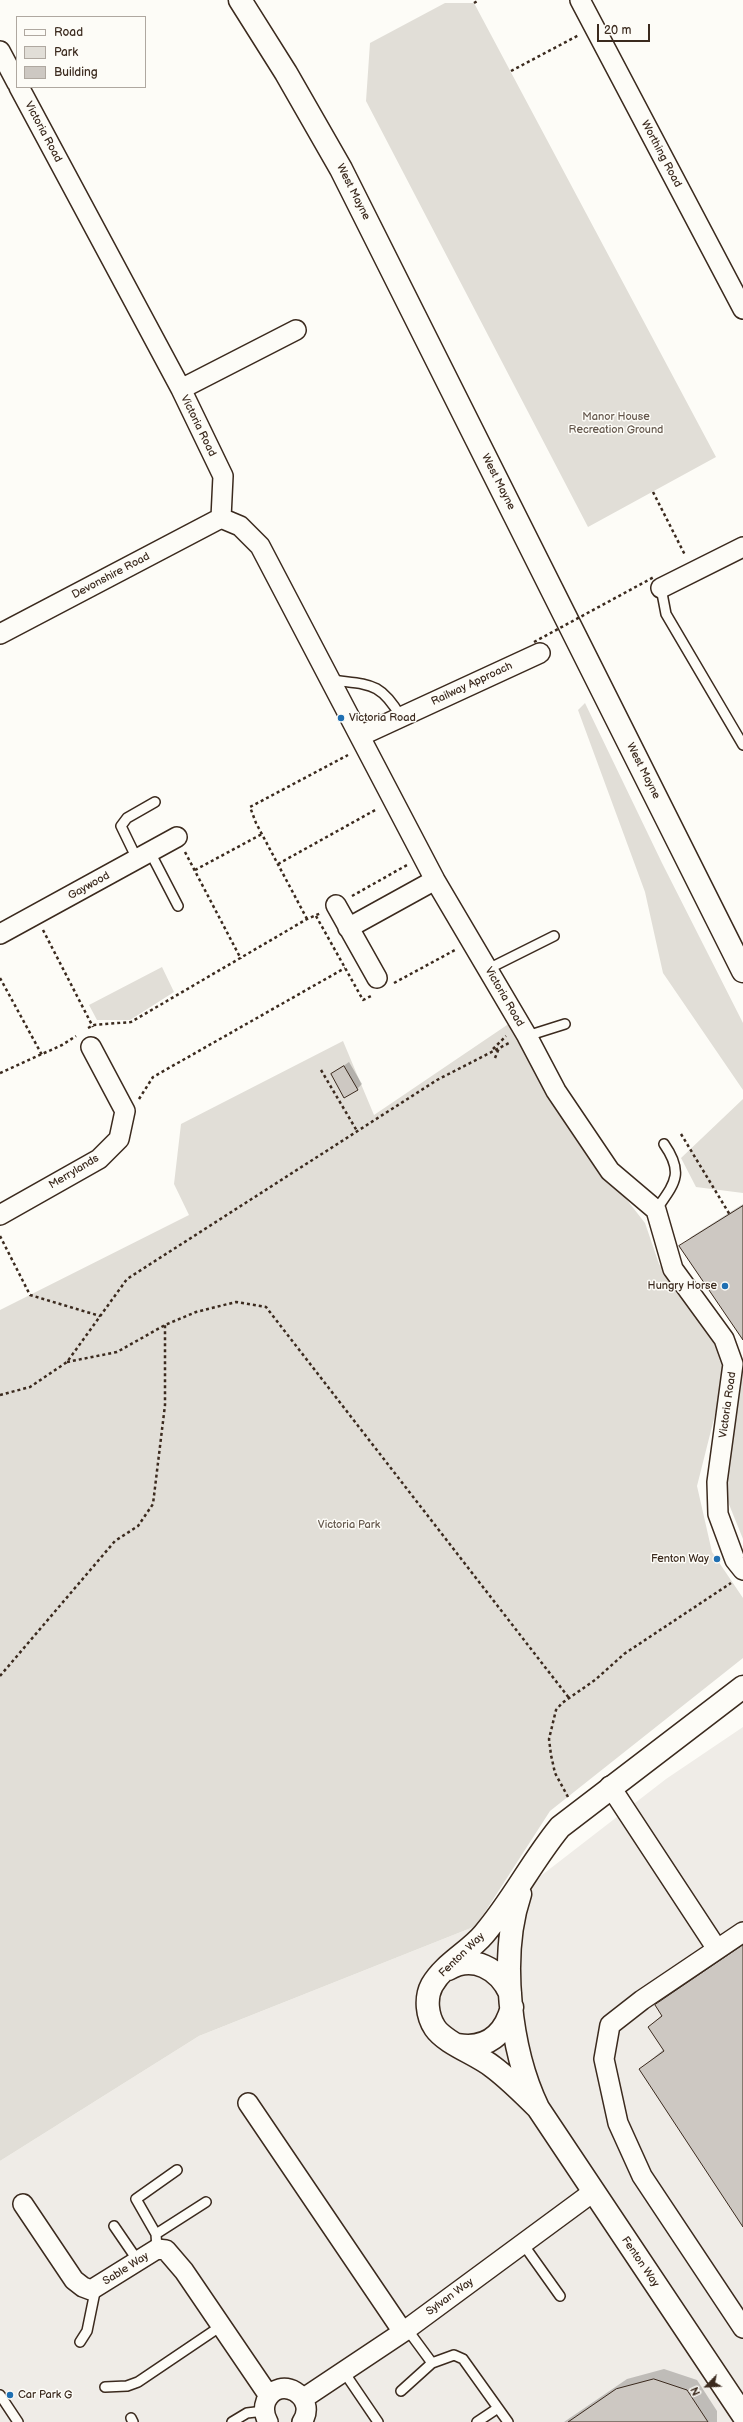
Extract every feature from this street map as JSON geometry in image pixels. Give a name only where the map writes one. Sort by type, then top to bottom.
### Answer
[{"type":"street","name":"West Mayne","points":[[240,0],[286,73],[341,169],[743,971]]},
{"type":"street","name":"Worthing Road","points":[[580,0],[743,309]]},
{"type":"street","points":[[0,51],[16,81]]},
{"type":"street","name":"Victoria Road","points":[[20,88],[181,390],[223,476],[221,518],[240,526],[260,546],[332,680],[435,880],[488,969],[515,1020],[527,1036],[556,1091],[610,1171],[656,1210],[673,1269],[724,1339],[733,1364],[717,1482],[718,1514],[735,1560],[739,1576]]},
{"type":"street","name":"Victoria Road","points":[[181,390],[296,330]]},
{"type":"street","name":"Devonshire Road","points":[[0,634],[221,518]]},
{"type":"street","points":[[658,583],[693,572],[743,547]]},
{"type":"street","name":"Railway Approach","points":[[363,741],[401,717],[537,648]]},
{"type":"street","name":"Gaywood","points":[[0,934],[177,837]]},
{"type":"street","points":[[348,928],[435,880]]},
{"type":"street","points":[[336,905],[381,986]]},
{"type":"street","points":[[86,1036],[125,1112]]},
{"type":"street","name":"Merrylands","points":[[0,1215],[99,1159],[119,1139],[125,1112]]},
{"type":"street","name":"Fenton Way","points":[[538,2108],[493,2067],[445,2038],[435,2029],[429,2016],[428,2003],[430,1991],[442,1973],[484,1935],[525,1880],[542,1849],[560,1827],[610,1786],[743,1686]]},
{"type":"street","points":[[610,1786],[717,1949]]},
{"type":"street","name":"Fenton Way","points":[[525,1880],[513,1922],[509,1953],[511,2000],[523,2070],[528,2088],[538,2108],[593,2192],[743,2415]]},
{"type":"street","points":[[743,1932],[642,2000],[610,2025],[604,2059],[618,2123],[642,2176],[743,2328]]},
{"type":"street","points":[[442,1973],[463,1963],[477,1963],[495,1971],[505,1982],[511,2000],[509,2020],[502,2031],[494,2039],[481,2045],[458,2045]]},
{"type":"street","points":[[248,2103],[405,2331]]},
{"type":"street","name":"Sylvan Way","points":[[304,2398],[405,2331],[593,2192]]},
{"type":"street","name":"Sable Way","points":[[23,2204],[74,2280],[83,2287],[92,2290],[138,2261],[156,2242],[166,2250],[174,2258],[221,2326],[267,2410]]},
{"type":"street","points":[[267,2410],[276,2390],[286,2388],[293,2389],[304,2398],[307,2409],[302,2422]]},
{"type":"lane","points":[[658,583],[666,614],[743,745]]},
{"type":"lane","points":[[332,680],[370,685],[387,694],[401,717]]},
{"type":"lane","points":[[155,802],[126,818],[122,826],[144,855],[178,906]]},
{"type":"lane","points":[[488,969],[554,936]]},
{"type":"lane","points":[[527,1036],[565,1024]]},
{"type":"lane","points":[[656,1210],[675,1182],[674,1158],[664,1144]]},
{"type":"lane","points":[[177,2170],[136,2199],[156,2242],[206,2202]]},
{"type":"lane","points":[[114,2226],[138,2261]]},
{"type":"lane","points":[[523,2244],[560,2296]]},
{"type":"lane","points":[[80,2342],[87,2331],[96,2288]]},
{"type":"lane","points":[[105,2387],[127,2386],[138,2382],[221,2326]]},
{"type":"lane","points":[[405,2331],[432,2363]]},
{"type":"lane","points":[[401,2391],[432,2363],[454,2355],[463,2359],[508,2422]]},
{"type":"lane","points":[[344,2372],[378,2422]]},
{"type":"lane","points":[[0,2395],[18,2422]]},
{"type":"lane","points":[[477,2422],[498,2408]]},
{"type":"lane","points":[[232,2422],[247,2413],[267,2410]]},
{"type":"path","points":[[474,3],[478,0]]},
{"type":"path","points":[[511,71],[594,27]]},
{"type":"path","points":[[653,492],[693,572]]},
{"type":"path","points":[[537,648],[658,583]]},
{"type":"path","points":[[307,920],[262,834],[250,807],[363,741]]},
{"type":"path","points":[[278,864],[394,800]]},
{"type":"path","points":[[195,870],[262,834]]},
{"type":"path","points":[[177,837],[241,959]]},
{"type":"path","points":[[0,1073],[86,1036],[94,1025],[132,1022],[307,920],[423,856]]},
{"type":"path","points":[[35,915],[94,1025]]},
{"type":"path","points":[[316,916],[363,1000],[381,986],[471,940]]},
{"type":"path","points":[[125,1112],[133,1110],[153,1077],[345,968]]},
{"type":"path","points":[[0,978],[42,1055]]},
{"type":"path","points":[[86,1036],[94,1025]]},
{"type":"path","points":[[0,1395],[30,1387],[67,1362],[127,1279],[438,1080],[499,1048],[527,1036]]},
{"type":"path","points":[[495,1058],[499,1048]]},
{"type":"path","points":[[321,1070],[357,1131]]},
{"type":"path","points":[[680,1134],[730,1215]]},
{"type":"path","points":[[0,1236],[30,1295],[100,1316]]},
{"type":"path","points":[[67,1362],[117,1352],[165,1325],[196,1312],[236,1302],[266,1307],[569,1698]]},
{"type":"path","points":[[0,1676],[116,1541],[138,1526],[153,1504],[165,1405],[165,1325]]},
{"type":"path","points":[[579,1810],[564,1792],[555,1773],[549,1739],[556,1710],[569,1698],[596,1680],[624,1654],[739,1576]]},
{"type":"shaded area","points":[[743,1727],[743,2422],[0,2422],[0,2161],[199,2036],[476,1926],[666,1779]]},
{"type":"green space","name":"Manor House Recreation Ground","points":[[445,3],[474,3],[716,457],[588,527],[366,101],[370,43]]},
{"type":"green space","points":[[585,703],[662,863],[743,1023],[743,1090],[663,973],[645,892],[578,710]]},
{"type":"green space","points":[[162,967],[174,992],[130,1020],[97,1020],[89,1005]]},
{"type":"green space","name":"Victoria Park","points":[[510,1023],[616,1186],[645,1223],[659,1264],[721,1351],[726,1371],[697,1486],[712,1552],[743,1598],[743,1658],[550,1811],[476,1926],[199,2036],[0,2161],[0,1310],[189,1215],[174,1184],[181,1124],[343,1041],[374,1115]]},
{"type":"green space","points":[[743,1099],[743,1193],[696,1187],[681,1158]]},
{"type":"green space","points":[[743,1368],[743,1539],[722,1487]]},
{"type":"building","points":[[344,1066],[358,1090],[344,1098],[331,1074]]},
{"type":"building","name":"Hungry Horse","points":[[743,1206],[743,1340],[679,1246]]},
{"type":"building","points":[[743,1945],[743,2227],[639,2069],[664,2051],[648,2027],[662,2016],[655,2005]]},
{"type":"building","points":[[654,2379],[687,2390],[708,2422],[568,2422],[616,2389]]},
{"type":"place","name":"Victoria Road","points":[[341,718]]},
{"type":"place","name":"Hungry Horse","points":[[725,1286]]},
{"type":"place","name":"Fenton Way","points":[[717,1559]]},
{"type":"place","name":"Car Park G","points":[[10,2395]]}]
